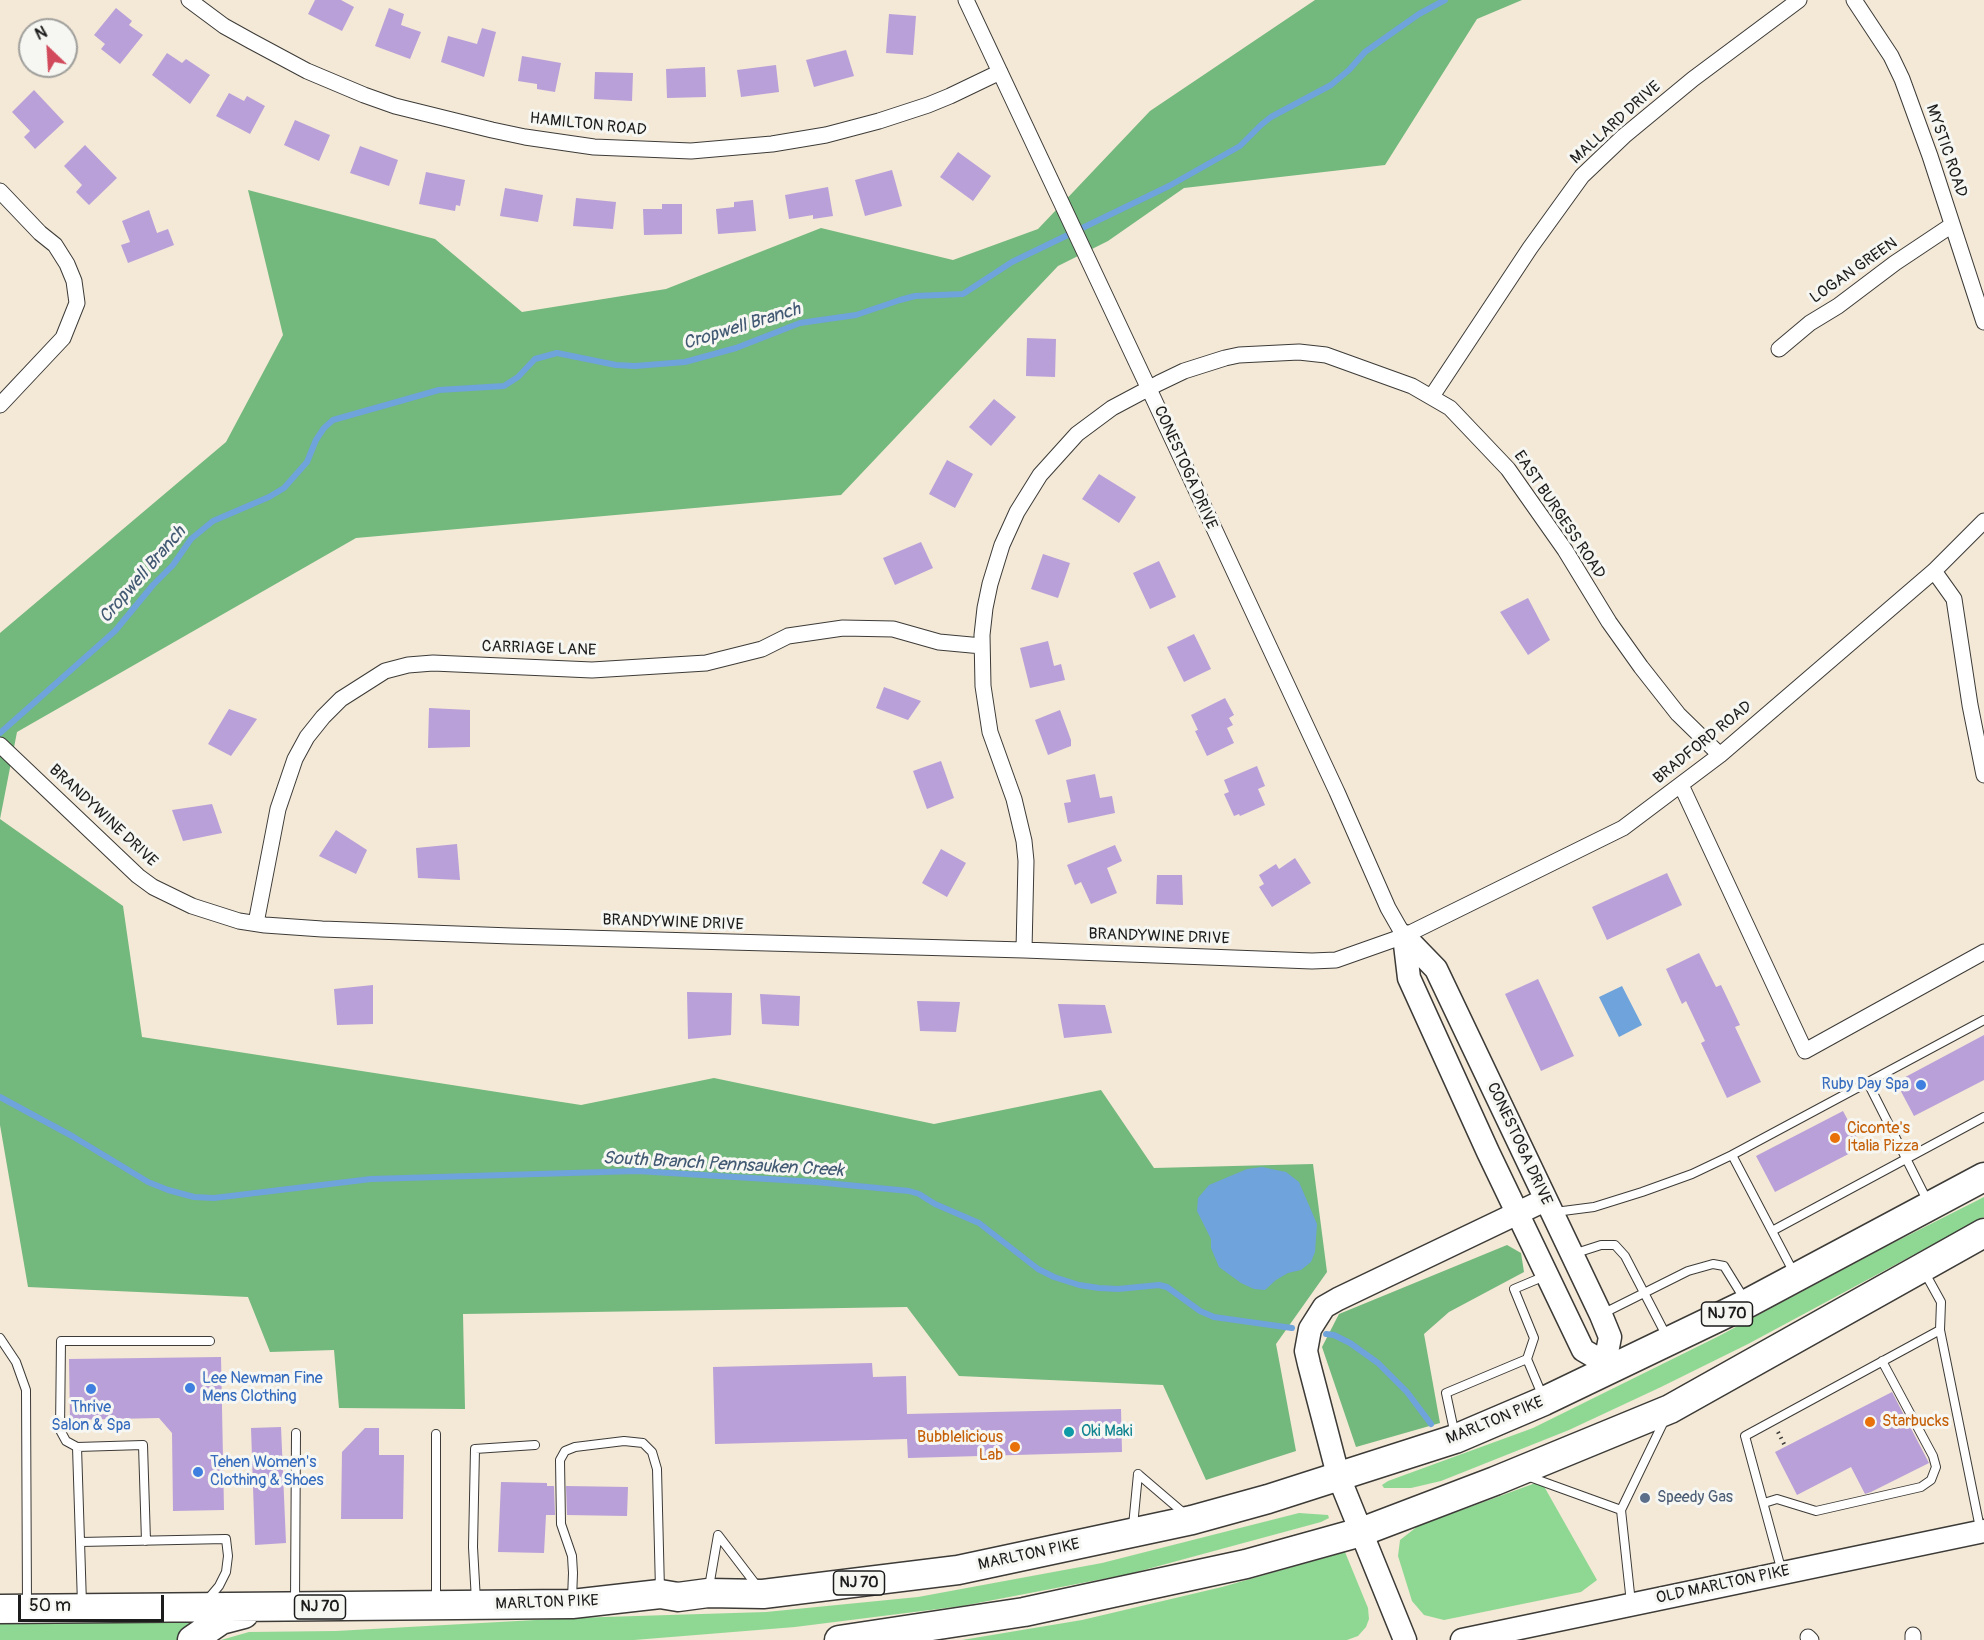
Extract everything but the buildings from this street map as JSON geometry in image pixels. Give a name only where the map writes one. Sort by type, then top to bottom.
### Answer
[{"type":"highway","name":"MARLTON PIKE","points":[[14,1609],[572,1604],[660,1594],[678,1597],[708,1593],[764,1594],[958,1570],[1192,1520],[1455,1438],[1544,1401],[1607,1367],[1670,1342],[1748,1303],[1984,1177]]},
{"type":"highway","points":[[839,1640],[1024,1612],[1246,1564],[1361,1532],[1517,1472],[1670,1409],[1978,1239]]},
{"type":"highway","points":[[192,1640],[221,1620],[284,1607]]},
{"type":"street","name":"HAMILTON ROAD","points":[[189,0],[224,26],[270,52],[307,71],[364,95],[395,106],[492,130],[594,147],[691,151],[772,144],[826,135],[928,105],[1000,72]]},
{"type":"street","name":"CONESTOGA DRIVE","points":[[966,0],[1337,792],[1388,908],[1404,936],[1436,969],[1601,1315],[1610,1337],[1607,1367],[1583,1350],[1546,1275],[1409,978],[1404,936]]},
{"type":"street","name":"MALLARD DRIVE","points":[[1432,396],[1530,248],[1582,176],[1662,104],[1799,0]]},
{"type":"street","name":"MYSTIC ROAD","points":[[1854,0],[1892,56],[1902,79],[1984,322]]},
{"type":"street","points":[[0,191],[40,233],[56,245],[75,281],[77,303],[63,338],[0,405]]},
{"type":"street","name":"LOGAN GREEN","points":[[1779,349],[1810,323],[1952,225]]},
{"type":"street","name":"EAST BURGESS ROAD","points":[[1024,950],[1026,861],[1024,841],[1014,799],[990,732],[983,686],[982,646],[985,608],[999,554],[1017,512],[1040,476],[1068,443],[1087,426],[1112,408],[1184,371],[1225,358],[1299,351],[1326,355],[1412,386],[1450,408],[1508,469],[1565,550],[1604,614],[1641,667],[1678,714],[1720,755]]},
{"type":"street","name":"BRADFORD ROAD","points":[[1404,936],[1623,828],[1720,755],[1934,570],[1984,521]]},
{"type":"street","points":[[1934,570],[1954,599],[1970,705],[1984,775]]},
{"type":"street","name":"CARRIAGE LANE","points":[[256,923],[278,809],[295,759],[318,724],[341,699],[385,670],[433,663],[591,670],[706,663],[762,648],[788,636],[843,628],[893,629],[939,642],[982,646]]},
{"type":"street","name":"BRANDYWINE DRIVE","points":[[0,744],[124,865],[146,881],[192,906],[239,921],[322,929],[1312,961],[1336,960],[1404,936]]},
{"type":"street","points":[[1681,785],[1805,1051],[1984,952]]},
{"type":"street","points":[[1405,1640],[1338,1474],[1306,1351],[1310,1329],[1324,1307],[1338,1299],[1517,1212],[1548,1206]]},
{"type":"street","name":"OLD MARLTON PIKE","points":[[1462,1640],[1982,1531]]},
{"type":"lane","points":[[1548,1206],[1594,1207],[1692,1174],[1732,1155],[1984,1020]]},
{"type":"lane","points":[[1868,1083],[1930,1206]]},
{"type":"lane","points":[[1772,1231],[1984,1118]]},
{"type":"lane","points":[[1732,1155],[1797,1278]]},
{"type":"lane","points":[[1572,1254],[1601,1245],[1615,1245],[1625,1256],[1670,1342]]},
{"type":"lane","points":[[1601,1315],[1688,1271],[1713,1264],[1724,1266],[1748,1303]]},
{"type":"lane","points":[[1922,1268],[1941,1302],[1940,1330],[1982,1531]]},
{"type":"lane","points":[[1544,1401],[1527,1359],[1534,1338],[1514,1289],[1546,1275]]},
{"type":"lane","points":[[1782,1573],[1745,1436],[1940,1330]]},
{"type":"lane","points":[[0,1338],[16,1362],[26,1390],[14,1609]]},
{"type":"lane","points":[[146,1541],[143,1445],[77,1447],[66,1441],[60,1430],[61,1341],[210,1341]]},
{"type":"lane","points":[[1455,1438],[1446,1393],[1527,1359]]},
{"type":"lane","points":[[1764,1503],[1778,1499],[1816,1511],[1921,1487],[1931,1480],[1936,1467],[1933,1456],[1882,1361]]},
{"type":"lane","points":[[1631,1604],[1621,1510],[1670,1409]]},
{"type":"lane","points":[[284,1607],[296,1433]]},
{"type":"lane","points":[[436,1434],[436,1605]]},
{"type":"lane","points":[[572,1604],[572,1556],[561,1524],[560,1460],[566,1451],[575,1447],[624,1441],[643,1443],[652,1452],[657,1469],[660,1594]]},
{"type":"lane","points":[[476,1605],[473,1547],[475,1449],[535,1445]]},
{"type":"lane","points":[[77,1447],[82,1609]]},
{"type":"lane","points":[[1517,1472],[1621,1510]]},
{"type":"lane","points":[[1133,1532],[1138,1474],[1192,1520]]},
{"type":"lane","points":[[708,1593],[718,1535],[764,1594]]},
{"type":"lane","points":[[80,1542],[226,1539],[228,1556],[226,1572],[209,1599],[195,1608]]},
{"type":"green space","points":[[1315,0],[1522,0],[1477,19],[1385,165],[1184,188],[1108,241],[1058,266],[841,495],[356,538],[17,732],[0,819],[0,633],[226,442],[283,335],[248,190],[435,239],[522,312],[666,289],[821,228],[953,260],[1038,229],[1150,111]]},
{"type":"green space","points":[[0,819],[123,906],[142,1037],[581,1105],[714,1078],[934,1124],[1101,1090],[1154,1168],[1313,1164],[1327,1272],[1276,1344],[1296,1451],[1206,1480],[1163,1385],[959,1376],[907,1307],[463,1314],[465,1409],[339,1408],[334,1350],[270,1352],[248,1297],[28,1287],[0,1125]]},
{"type":"green space","points":[[1984,1197],[1984,1217],[1748,1344],[1661,1387],[1569,1430],[1441,1481],[1411,1488],[1384,1488],[1382,1485],[1533,1428],[1719,1336]]},
{"type":"green space","points":[[1507,1245],[1521,1253],[1524,1272],[1449,1312],[1424,1334],[1440,1423],[1356,1447],[1322,1347],[1339,1314]]},
{"type":"green space","points":[[1541,1481],[1597,1580],[1581,1592],[1444,1620],[1424,1615],[1412,1601],[1398,1556],[1400,1540],[1418,1526]]},
{"type":"green space","points":[[1299,1513],[1328,1515],[1329,1518],[1129,1574],[962,1606],[795,1627],[634,1640],[221,1640],[249,1632],[336,1631],[572,1618],[766,1612],[918,1597],[1102,1563]]},
{"type":"green space","points":[[1345,1552],[1368,1608],[1369,1619],[1366,1627],[1358,1636],[1347,1640],[962,1640],[1082,1620],[1222,1587]]},
{"type":"green space","points":[[181,1618],[207,1623],[182,1640],[0,1640],[0,1620]]},
{"type":"water","points":[[1622,986],[1642,1025],[1619,1037],[1599,997]]},
{"type":"water","points":[[1262,1167],[1286,1172],[1299,1182],[1317,1224],[1315,1252],[1311,1262],[1301,1270],[1288,1273],[1276,1280],[1265,1290],[1254,1289],[1241,1283],[1219,1267],[1211,1248],[1211,1239],[1197,1211],[1198,1198],[1209,1185],[1247,1169]]},
{"type":"waterway","name":"Cropwell Branch","points":[[0,733],[115,631],[153,585],[173,565],[191,539],[213,521],[269,497],[284,488],[307,462],[316,440],[333,420],[439,390],[504,386],[518,377],[535,359],[557,353],[616,365],[635,366],[685,362],[736,348],[800,323],[856,315],[915,296],[963,294],[1012,262],[1169,186],[1240,146],[1271,117],[1331,85],[1365,52],[1419,14],[1445,0]]},
{"type":"waterway","name":"South Branch Pennsauken Creek","points":[[0,1097],[72,1136],[148,1182],[194,1197],[214,1198],[371,1179],[637,1171],[816,1182],[909,1191],[979,1223],[1038,1269],[1054,1277],[1079,1285],[1099,1288],[1118,1289],[1159,1285],[1167,1287],[1200,1311],[1214,1317],[1292,1328]]},
{"type":"waterway","name":"South Branch Pennsauken Creek","points":[[1326,1334],[1334,1335],[1350,1343],[1378,1363],[1407,1392],[1431,1424]]},
{"type":"place","name":"Ruby Day Spa","points":[[1921,1085]]},
{"type":"place","name":"Ciconte's Italia Pizza","points":[[1835,1138]]},
{"type":"place","name":"Lee Newman Fine Mens Clothing","points":[[190,1388]]},
{"type":"place","name":"Thrive Salon & Spa","points":[[91,1389]]},
{"type":"place","name":"Starbucks","points":[[1870,1422]]},
{"type":"place","name":"Oki Maki","points":[[1069,1432]]},
{"type":"place","name":"Bubblelicious Lab","points":[[1015,1447]]},
{"type":"place","name":"Tehen Women's Clothing & Shoes","points":[[198,1472]]},
{"type":"place","name":"Speedy Gas","points":[[1645,1498]]}]
